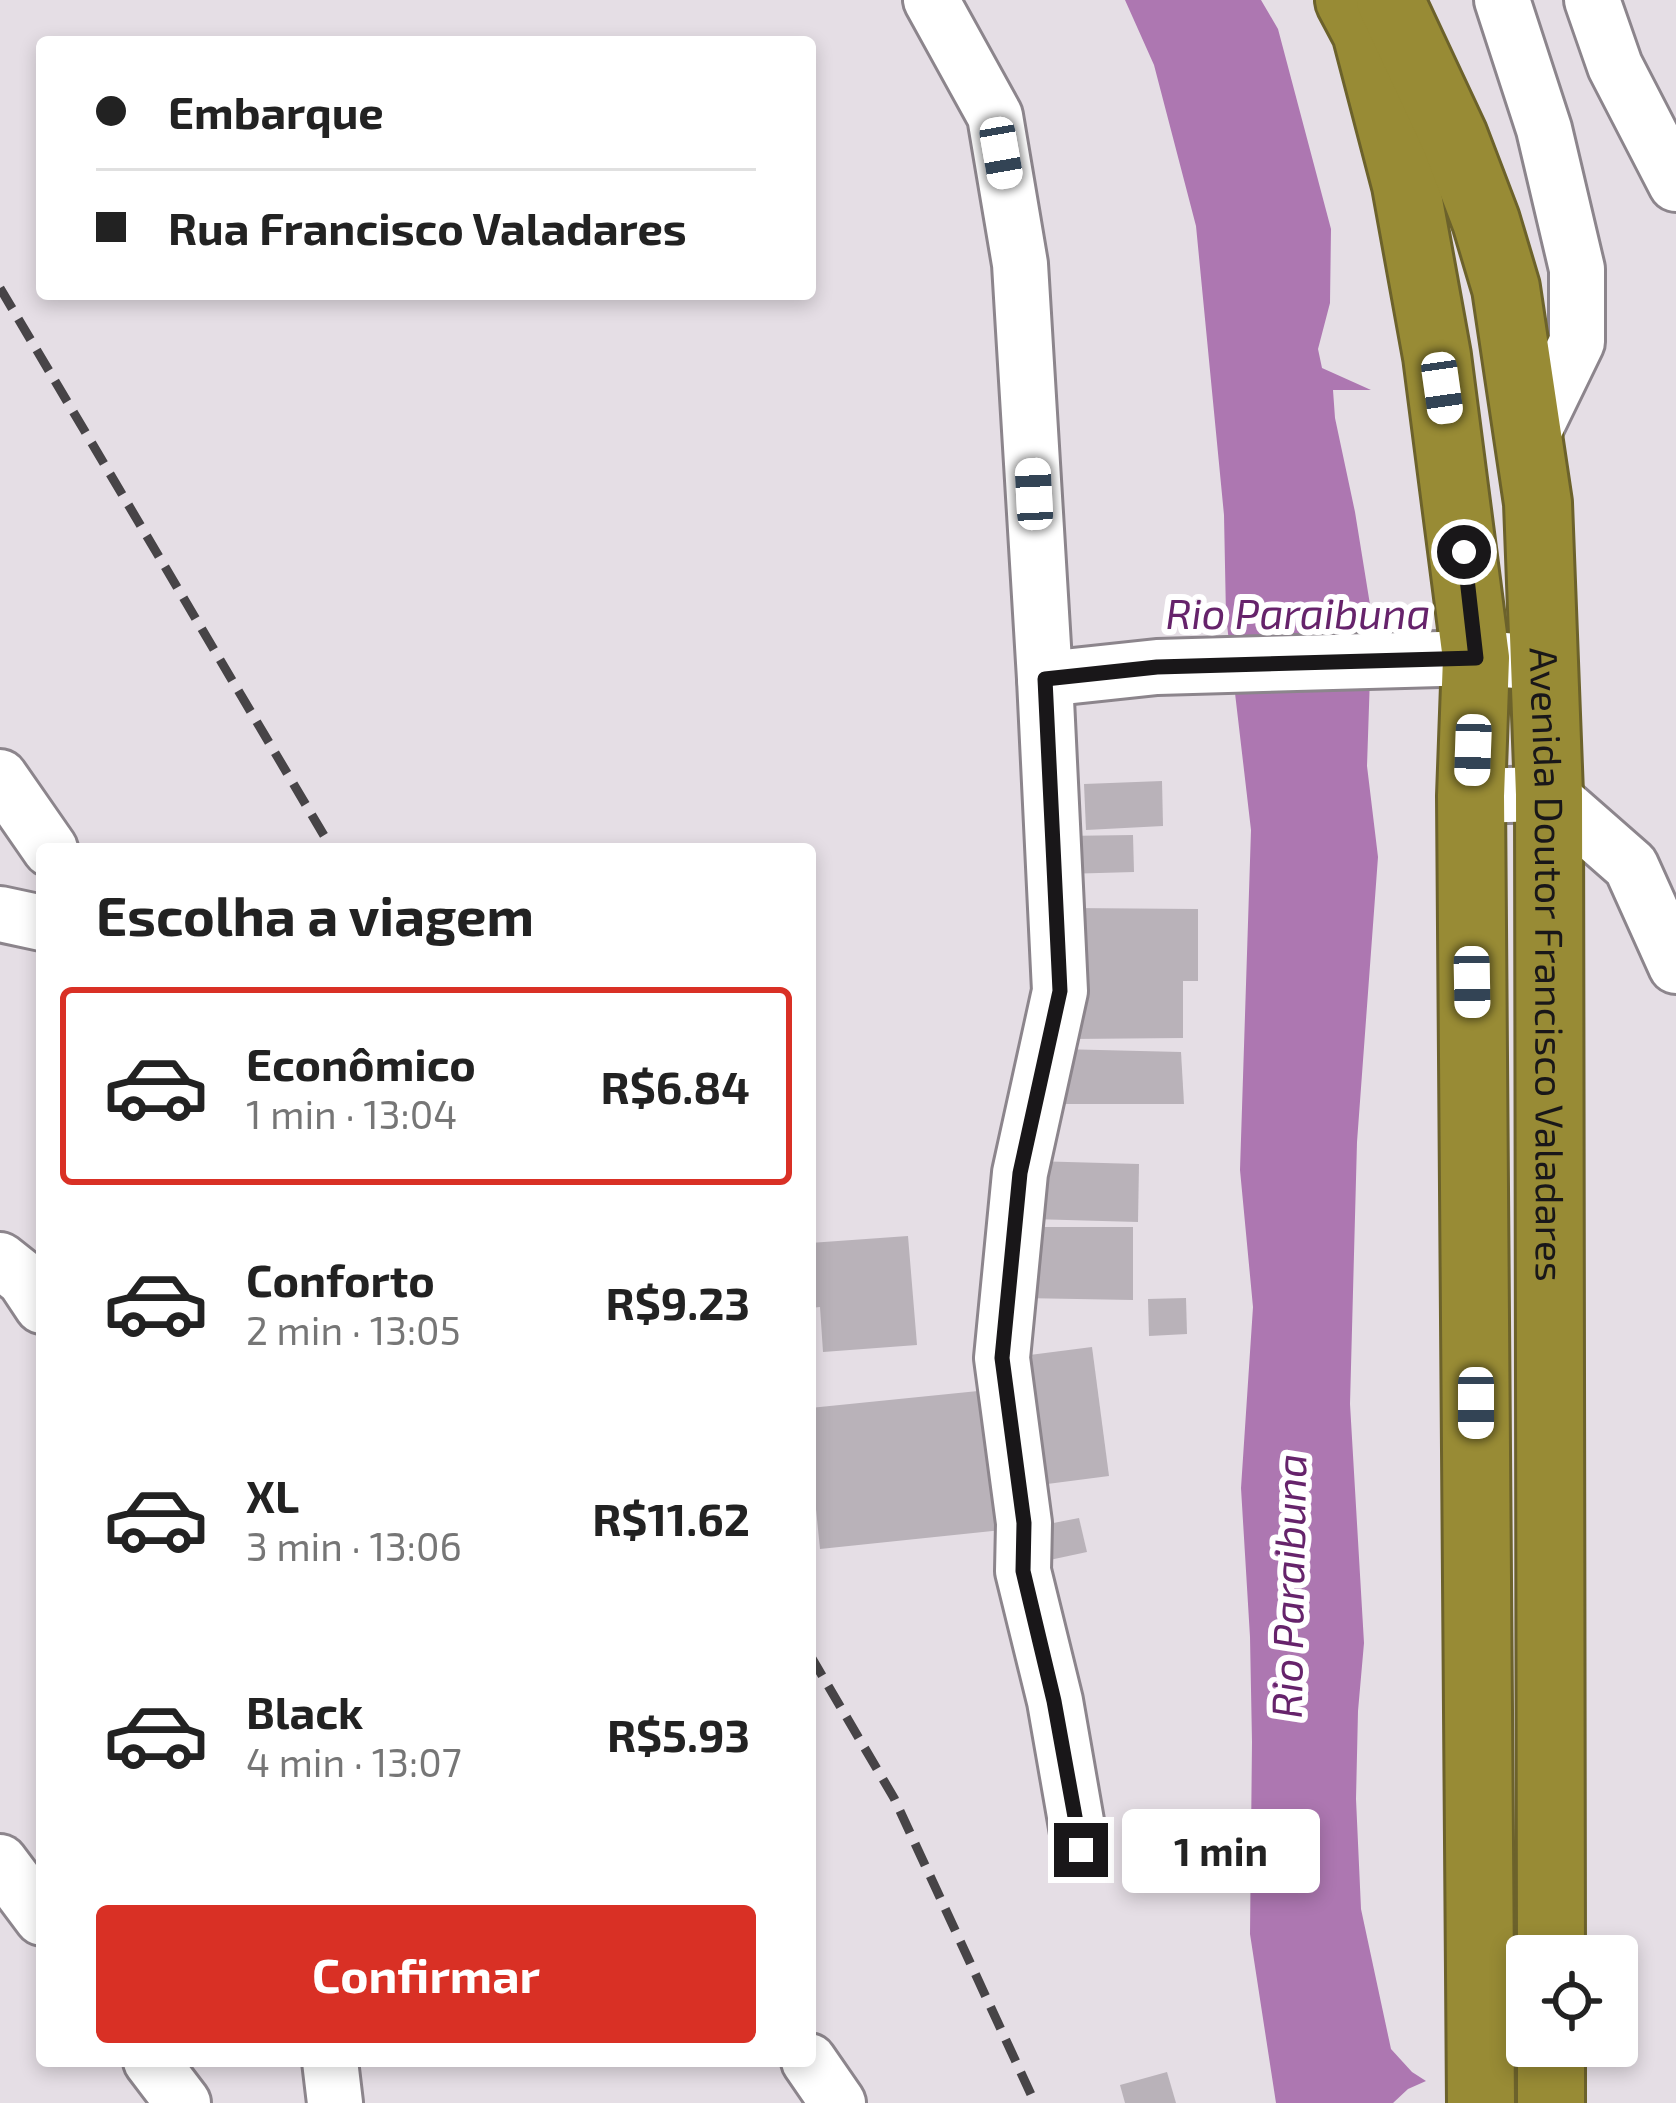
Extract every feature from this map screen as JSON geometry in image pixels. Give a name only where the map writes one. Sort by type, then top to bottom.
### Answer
[{"type":"highway","name":"Avenida Doutor Francisco Valadares","points":[[1349,0],[1366,32],[1418,242],[1476,658],[1471,796],[1481,2103]]},
{"type":"highway","name":"Avenida Doutor Francisco Valadares","points":[[1390,0],[1454,137],[1486,220],[1505,288],[1538,503],[1549,794],[1550,1935]]},
{"type":"highway","points":[[1551,2067],[1551,2103]]},
{"type":"street","points":[[931,0],[995,116],[1020,264],[1060,991],[1020,1173],[1002,1358],[1024,1523],[1023,1571],[1054,1701],[1081,1850]]},
{"type":"street","points":[[1502,0],[1544,129],[1577,269],[1577,342],[1529,441]]},
{"type":"street","points":[[1592,0],[1616,66],[1676,184]]},
{"type":"street","points":[[1045,679],[1157,667],[1476,658],[1545,663]]},
{"type":"street","points":[[0,777],[46,843]]},
{"type":"street","points":[[1471,796],[1549,794],[1631,866],[1676,966]]},
{"type":"street","points":[[0,914],[36,922]]},
{"type":"street","points":[[0,1260],[24,1279],[36,1297]]},
{"type":"street","points":[[0,1862],[36,1910]]},
{"type":"street","points":[[156,2067],[183,2103]]},
{"type":"street","points":[[331,2067],[335,2103]]},
{"type":"street","points":[[813,2067],[838,2103]]},
{"type":"water","name":"Rio Paraibuna","points":[[1125,0],[1261,0],[1278,29],[1331,229],[1330,303],[1318,349],[1322,368],[1371,390],[1333,390],[1372,617],[1367,766],[1378,857],[1357,1142],[1350,1404],[1364,1643],[1356,1799],[1361,1909],[1391,2049],[1426,2081],[1393,2103],[1276,2103],[1250,1934],[1250,1637],[1241,1488],[1253,1307],[1240,1170],[1251,830],[1226,616],[1224,515],[1196,226],[1154,65]]},
{"type":"building","points":[[1162,781],[1163,826],[1086,830],[1084,784]]},
{"type":"building","points":[[1133,835],[1134,872],[1064,874],[1063,836]]},
{"type":"building","points":[[1070,908],[1198,909],[1198,981],[1183,981],[1183,1038],[1071,1039]]},
{"type":"building","points":[[1059,1049],[1181,1052],[1184,1104],[1064,1104]]},
{"type":"building","points":[[1032,1161],[1139,1164],[1138,1222],[1031,1219]]},
{"type":"building","points":[[1021,1227],[1133,1227],[1133,1300],[1021,1298]]},
{"type":"building","points":[[908,1236],[917,1345],[823,1352],[820,1307],[816,1307],[816,1243]]},
{"type":"building","points":[[1186,1298],[1187,1334],[1149,1336],[1148,1299]]},
{"type":"building","points":[[1092,1347],[1109,1476],[1024,1487],[1006,1358]]},
{"type":"building","points":[[988,1390],[1002,1530],[820,1549],[816,1407]]},
{"type":"building","points":[[1079,1518],[1087,1552],[1045,1561],[1038,1526]]},
{"type":"building","points":[[1167,2072],[1176,2103],[1125,2103],[1120,2085]]},
{"type":"railway","points":[[0,288],[328,843]]},
{"type":"railway","points":[[816,1665],[894,1798],[1035,2103]]},
{"type":"route","points":[[1081,1850],[1054,1701],[1023,1571],[1024,1523],[1002,1358],[1020,1173],[1060,991],[1045,679],[1157,667],[1476,658],[1464,552]]}]
